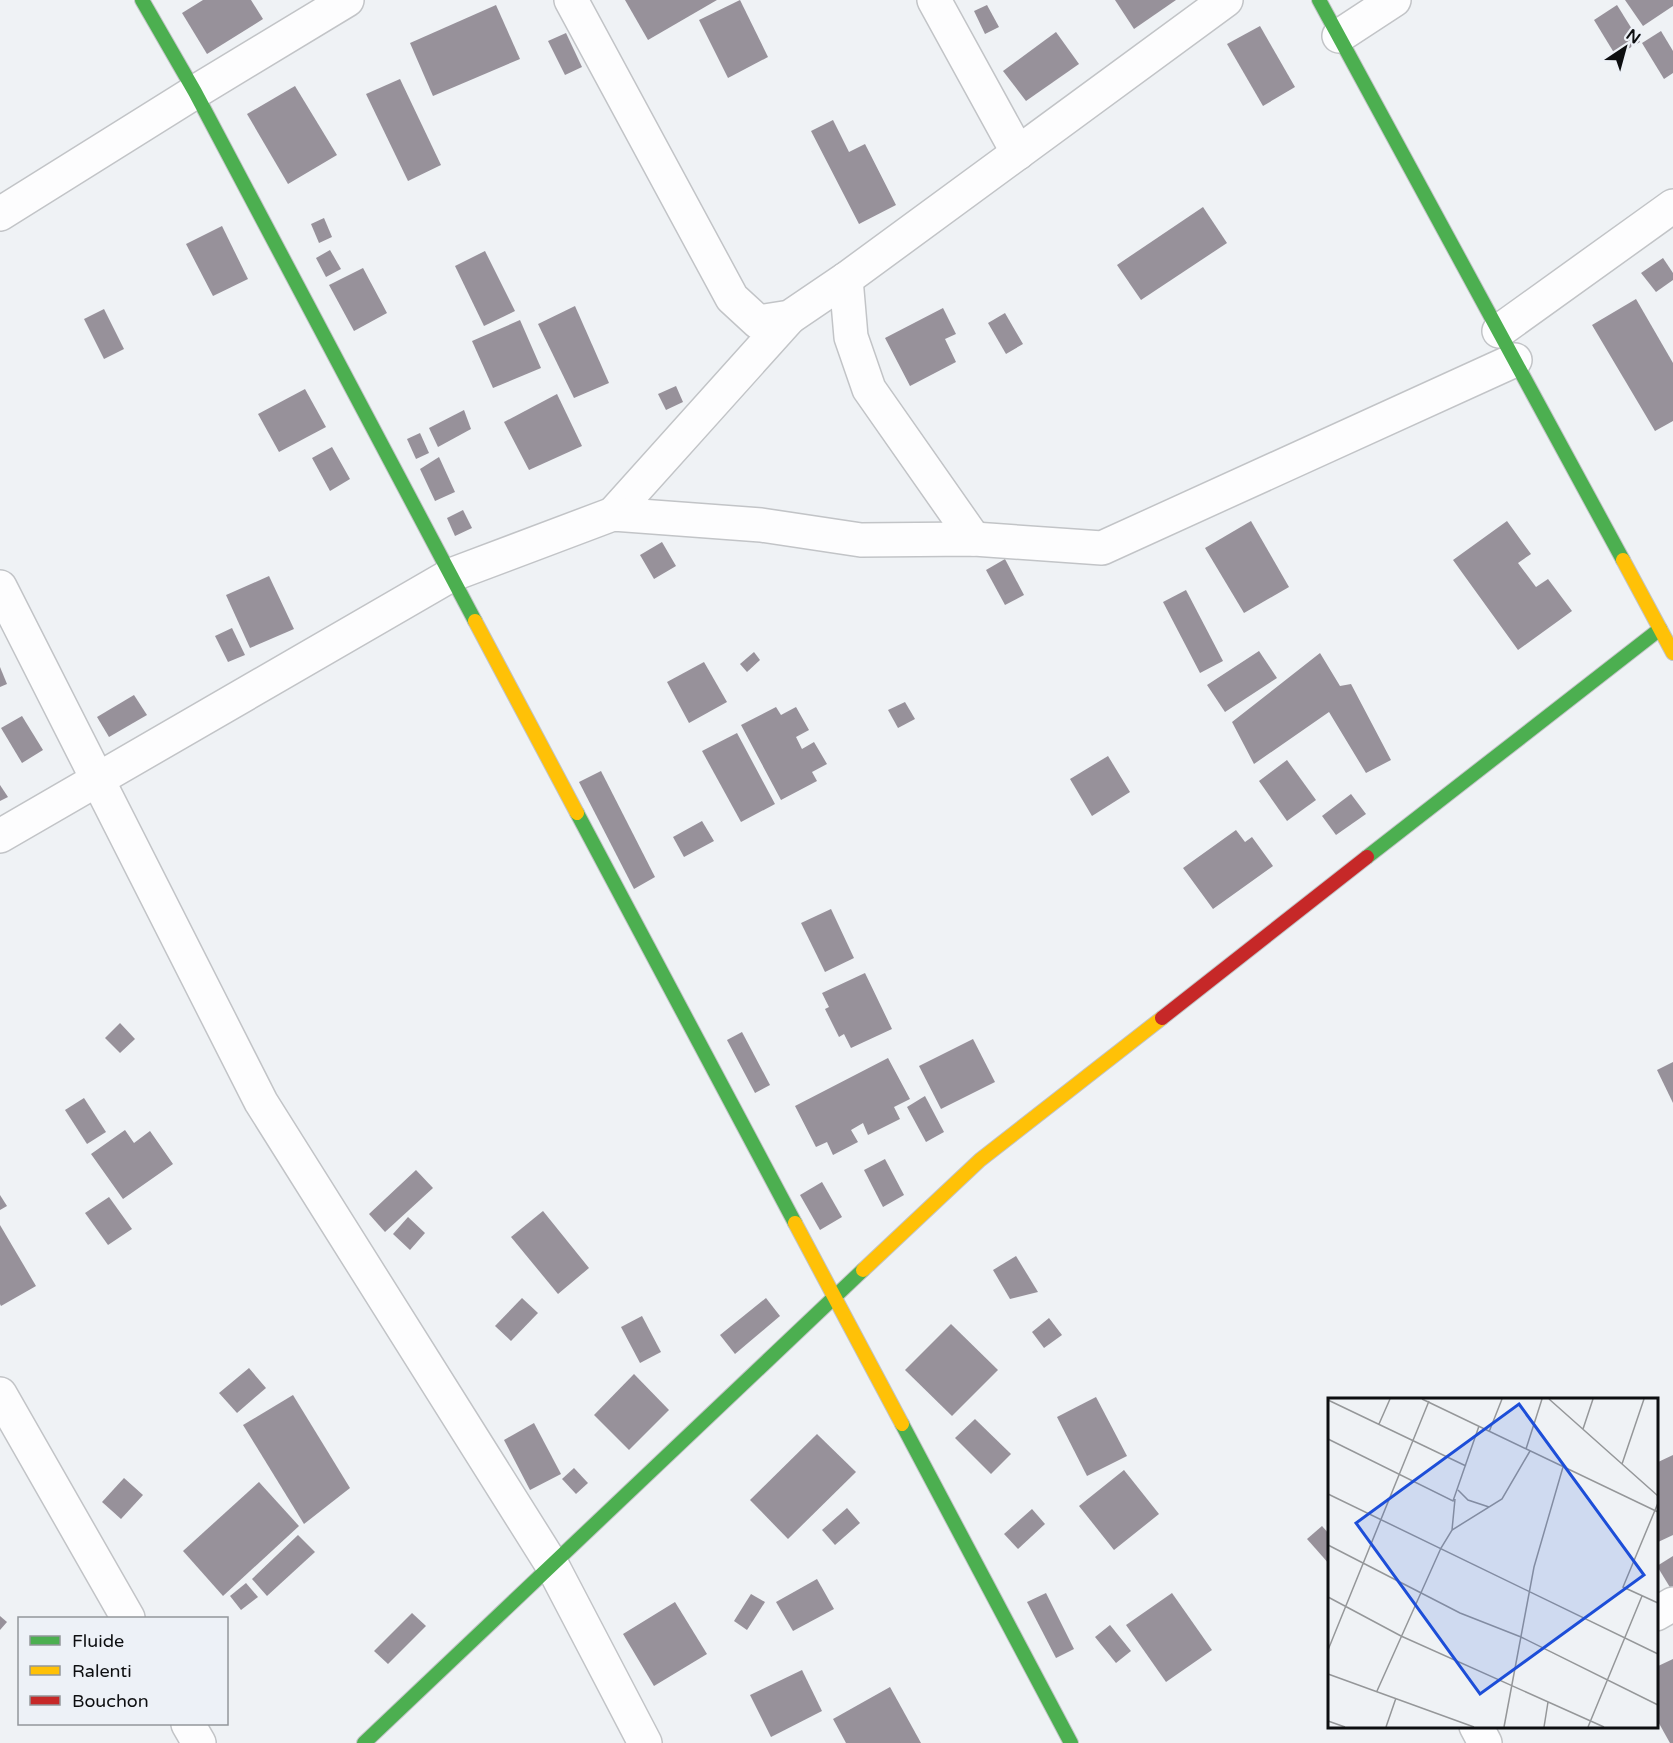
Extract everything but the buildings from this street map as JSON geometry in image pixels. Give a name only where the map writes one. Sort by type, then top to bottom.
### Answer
[{"type":"street","points":[[142,0],[195,92],[1071,1743]]},
{"type":"street","points":[[0,213],[347,0]]},
{"type":"street","points":[[571,0],[732,298],[758,322],[790,317]]},
{"type":"street","points":[[934,0],[1018,153]]},
{"type":"street","points":[[613,514],[790,317],[846,279],[1226,0]]},
{"type":"street","points":[[1319,0],[1673,653]]},
{"type":"street","points":[[1339,36],[1394,0]]},
{"type":"street","points":[[1499,331],[1673,206]]},
{"type":"street","points":[[846,279],[851,337],[869,389],[974,539]]},
{"type":"street","points":[[0,836],[451,575],[613,514],[761,525],[861,540],[974,539],[1102,548],[1515,360]]},
{"type":"street","points":[[0,587],[261,1102],[552,1565],[645,1743]]},
{"type":"street","points":[[364,1743],[980,1160],[1660,629]]},
{"type":"street","points":[[0,1394],[127,1617]]},
{"type":"street","points":[[1658,1613],[1673,1604]]},
{"type":"street","points":[[189,1725],[200,1743]]},
{"type":"street","points":[[1477,1728],[1485,1743]]},
{"type":"traffic: fast","points":[[142,0],[195,92],[475,621]]},
{"type":"traffic: fast","points":[[1319,0],[1623,560]]},
{"type":"traffic: fast","points":[[1367,857],[1660,629]]},
{"type":"traffic: fast","points":[[577,813],[795,1223]]},
{"type":"traffic: fast","points":[[364,1743],[863,1270]]},
{"type":"traffic: fast","points":[[902,1424],[1071,1743]]},
{"type":"traffic: slow","points":[[1623,560],[1673,653]]},
{"type":"traffic: slow","points":[[475,621],[577,813]]},
{"type":"traffic: slow","points":[[863,1270],[980,1160],[1162,1018]]},
{"type":"traffic: slow","points":[[795,1223],[902,1424]]},
{"type":"traffic: jam","points":[[1162,1018],[1367,857]]}]
